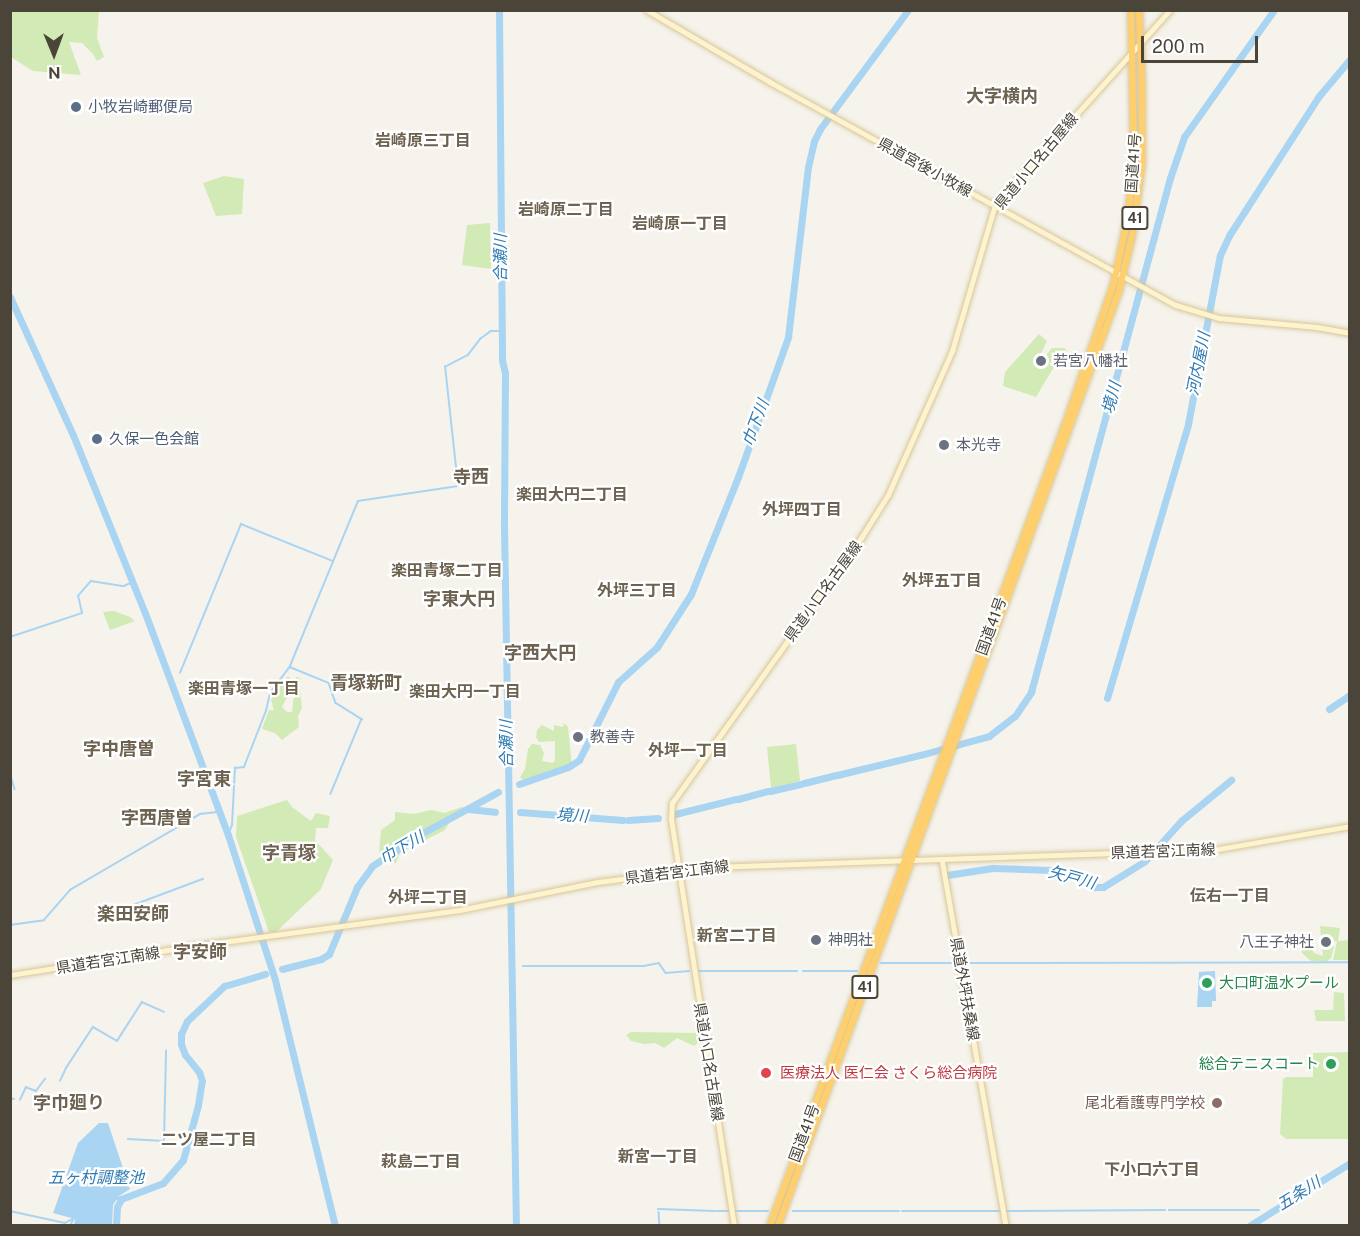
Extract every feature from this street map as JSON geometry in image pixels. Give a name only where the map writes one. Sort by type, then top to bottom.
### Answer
[{"type":"highway","name":"国道41号","points":[[778,1226],[912,859],[949,748],[1087,365],[1116,273],[1128,217],[1134,161],[1131,10]]},
{"type":"highway","name":"国道41号","points":[[770,1226],[904,860],[949,748],[1105,334],[1123,276],[1135,221],[1142,163],[1139,10]]},
{"type":"main road","name":"県道宮後小牧線","points":[[648,10],[833,116],[1176,305],[1210,316],[1317,327],[1350,333]]},
{"type":"main road","name":"県道小口名古屋線","points":[[734,1226],[670,815],[677,795],[855,547],[888,495],[952,351],[995,205],[1170,10]]},
{"type":"main road","name":"県道若宮江南線","points":[[10,975],[503,902],[598,882],[679,871],[740,865],[1212,850],[1350,826]]},
{"type":"main road","name":"県道外坪扶桑線","points":[[942,859],[1006,1226]]},
{"type":"green space","points":[[10,11],[99,11],[97,38],[104,57],[97,61],[82,43],[69,42],[81,75],[33,71],[11,57]]},
{"type":"green space","points":[[224,176],[244,179],[242,214],[216,216],[203,183]]},
{"type":"green space","points":[[490,223],[491,269],[462,265],[467,225]]},
{"type":"green space","points":[[1039,334],[1047,341],[1038,360],[1039,364],[1044,365],[1047,354],[1052,348],[1065,348],[1067,352],[1054,367],[1036,397],[1003,386],[1005,372]]},
{"type":"green space","points":[[114,611],[135,621],[110,630],[103,612]]},
{"type":"green space","points":[[288,676],[290,678],[289,693],[282,707],[287,712],[292,712],[296,677],[298,677],[301,679],[299,682],[302,708],[298,716],[299,727],[282,740],[275,733],[262,729],[269,710],[274,710],[271,700],[274,693]]},
{"type":"green space","points":[[564,723],[568,727],[572,766],[526,784],[520,777],[525,769],[528,749],[532,744],[540,745],[544,753],[542,761],[553,763],[555,760],[555,741],[539,742],[536,737],[537,730],[542,725],[554,731],[554,725],[563,727]]},
{"type":"green space","points":[[796,744],[800,781],[771,788],[767,747]]},
{"type":"green space","points":[[287,800],[292,807],[311,821],[316,813],[330,816],[328,828],[316,828],[315,840],[333,860],[321,889],[276,932],[269,932],[236,837],[237,816]]},
{"type":"green space","points":[[462,807],[471,810],[449,823],[445,830],[400,853],[396,863],[388,862],[379,853],[381,830],[395,820],[395,812],[414,814],[431,810],[444,813]]},
{"type":"green space","points":[[1320,926],[1340,928],[1338,941],[1349,940],[1349,960],[1333,960],[1337,941],[1330,941],[1334,947],[1331,958],[1326,962],[1311,961],[1302,953],[1301,943],[1308,943],[1314,953],[1323,956]]},
{"type":"green space","points":[[1334,992],[1344,993],[1345,1021],[1316,1021],[1314,1010],[1333,1010]]},
{"type":"green space","points":[[631,1032],[696,1033],[701,1040],[694,1046],[677,1038],[664,1048],[655,1043],[644,1044],[631,1041],[626,1035]]},
{"type":"green space","points":[[1349,1052],[1349,1139],[1286,1139],[1280,1134],[1283,1079],[1313,1077],[1313,1053]]},
{"type":"water","name":"大口町温水プール","points":[[1215,971],[1216,1001],[1212,1001],[1212,1007],[1197,1007],[1199,972]]},
{"type":"water","name":"五ヶ村調整池","points":[[99,1123],[108,1123],[130,1189],[119,1196],[113,1205],[112,1225],[74,1225],[75,1219],[53,1213],[78,1143]]},
{"type":"waterway","name":"合瀬川","points":[[499,10],[502,360],[505,373],[504,527],[516,1226]]},
{"type":"waterway","name":"巾下川","points":[[519,784],[568,767],[579,760],[618,682],[657,647],[691,594],[738,477],[788,337],[808,167],[814,141],[820,129],[908,10]]},
{"type":"waterway","name":"境川","points":[[931,752],[989,736],[1015,716],[1031,692],[1170,178],[1184,137],[1274,10]]},
{"type":"waterway","name":"河内屋川","points":[[1107,698],[1188,424],[1220,255],[1230,234],[1319,96],[1350,59]]},
{"type":"waterway","points":[[10,297],[73,435],[145,613],[228,835],[275,980],[335,1226]]},
{"type":"waterway","points":[[228,835],[232,825],[235,768],[244,767],[266,711],[270,693],[290,666],[358,501],[458,486],[445,367],[468,355],[480,339],[491,331],[502,331]]},
{"type":"waterway","points":[[180,673],[241,524],[333,561]]},
{"type":"waterway","points":[[10,637],[82,613],[78,596],[91,581],[124,586],[133,582]]},
{"type":"waterway","points":[[290,667],[329,683],[336,703],[362,719],[331,794]]},
{"type":"waterway","name":"矢戸川","points":[[1329,709],[1350,695]]},
{"type":"waterway","name":"境川","points":[[837,775],[928,753]]},
{"type":"waterway","points":[[10,773],[15,789]]},
{"type":"waterway","name":"境川","points":[[804,783],[835,775]]},
{"type":"waterway","name":"矢戸川","points":[[947,875],[992,868],[1052,870],[1069,873],[1095,887],[1103,887],[1145,861],[1181,821],[1231,780]]},
{"type":"waterway","name":"境川","points":[[770,791],[801,784]]},
{"type":"waterway","name":"境川","points":[[738,799],[768,791]]},
{"type":"waterway","name":"巾下川","points":[[282,969],[321,959],[329,954],[357,887],[372,866],[419,835],[498,792]]},
{"type":"waterway","name":"境川","points":[[675,814],[736,799]]},
{"type":"waterway","name":"境川","points":[[468,809],[495,812]]},
{"type":"waterway","points":[[10,925],[44,920],[70,890],[200,814],[220,812]]},
{"type":"waterway","name":"境川","points":[[520,812],[623,820]]},
{"type":"waterway","name":"境川","points":[[628,820],[658,818]]},
{"type":"waterway","points":[[128,907],[203,879]]},
{"type":"waterway","points":[[963,963],[1350,962]]},
{"type":"waterway","points":[[523,966],[644,966],[659,963],[666,973],[689,971]]},
{"type":"waterway","points":[[881,963],[958,963]]},
{"type":"waterway","points":[[697,971],[797,971]]},
{"type":"waterway","points":[[803,971],[857,971]]},
{"type":"waterway","name":"巾下川","points":[[116,1226],[117,1207],[121,1199],[163,1183],[183,1160],[202,1081],[199,1072],[185,1055],[181,1044],[181,1034],[187,1021],[224,986],[265,974]]},
{"type":"waterway","points":[[60,1081],[93,1027],[117,1041],[142,1002],[164,1012]]},
{"type":"waterway","points":[[128,1139],[164,1141],[166,1051]]},
{"type":"waterway","points":[[20,1100],[26,1087],[36,1091],[45,1079]]},
{"type":"waterway","points":[[10,1098],[14,1099]]},
{"type":"waterway","name":"五条川","points":[[1249,1226],[1350,1163]]},
{"type":"waterway","name":"巾下川","points":[[116,1199],[124,1197]]},
{"type":"waterway","points":[[658,1209],[714,1211]]},
{"type":"waterway","points":[[1006,1211],[1165,1210]]},
{"type":"waterway","points":[[1169,1210],[1259,1210]]},
{"type":"waterway","points":[[10,1211],[65,1223],[73,1219]]},
{"type":"waterway","points":[[716,1211],[729,1211]]},
{"type":"waterway","points":[[736,1211],[768,1211]]},
{"type":"waterway","points":[[793,1211],[899,1211]]},
{"type":"waterway","points":[[902,1211],[1001,1211]]},
{"type":"waterway","points":[[659,1212],[660,1226]]},
{"type":"waterway","points":[[70,1226],[74,1218]]},
{"type":"place","name":"小牧岩崎郵便局","points":[[76,107]]},
{"type":"place","name":"若宮八幡社","points":[[1041,361]]},
{"type":"place","name":"久保一色会館","points":[[97,439]]},
{"type":"place","name":"本光寺","points":[[944,445]]},
{"type":"place","name":"教善寺","points":[[578,737]]},
{"type":"place","name":"神明社","points":[[816,940]]},
{"type":"place","name":"八王子神社","points":[[1326,942]]},
{"type":"place","name":"大口町温水プール","points":[[1207,983]]},
{"type":"place","name":"総合テニスコート","points":[[1331,1064]]},
{"type":"place","name":"医療法人 医仁会 さくら総合病院","points":[[766,1073]]},
{"type":"place","name":"尾北看護専門学校","points":[[1217,1103]]},
{"type":"district","name":"大字横内","points":[[1002,96]]},
{"type":"district","name":"岩崎原三丁目","points":[[423,141]]},
{"type":"district","name":"岩崎原二丁目","points":[[566,210]]},
{"type":"district","name":"岩崎原一丁目","points":[[680,224]]},
{"type":"district","name":"寺西","points":[[471,477]]},
{"type":"district","name":"楽田大円二丁目","points":[[572,495]]},
{"type":"district","name":"外坪四丁目","points":[[802,510]]},
{"type":"district","name":"楽田青塚二丁目","points":[[447,571]]},
{"type":"district","name":"外坪五丁目","points":[[942,581]]},
{"type":"district","name":"外坪三丁目","points":[[637,591]]},
{"type":"district","name":"字東大円","points":[[459,599]]},
{"type":"district","name":"字西大円","points":[[540,653]]},
{"type":"district","name":"青塚新町","points":[[366,683]]},
{"type":"district","name":"楽田青塚一丁目","points":[[244,689]]},
{"type":"district","name":"楽田大円一丁目","points":[[465,692]]},
{"type":"district","name":"字中唐曽","points":[[119,749]]},
{"type":"district","name":"外坪一丁目","points":[[688,751]]},
{"type":"district","name":"字宮東","points":[[204,779]]},
{"type":"district","name":"字西唐曽","points":[[157,818]]},
{"type":"district","name":"字青塚","points":[[289,853]]},
{"type":"district","name":"伝右一丁目","points":[[1230,896]]},
{"type":"district","name":"外坪二丁目","points":[[428,898]]},
{"type":"district","name":"楽田安師","points":[[133,914]]},
{"type":"district","name":"新宮二丁目","points":[[737,936]]},
{"type":"district","name":"字安師","points":[[200,952]]},
{"type":"district","name":"字巾廻り","points":[[69,1103]]},
{"type":"district","name":"二ツ屋二丁目","points":[[209,1140]]},
{"type":"district","name":"新宮一丁目","points":[[658,1157]]},
{"type":"district","name":"萩島二丁目","points":[[421,1162]]},
{"type":"district","name":"下小口六丁目","points":[[1152,1170]]}]
